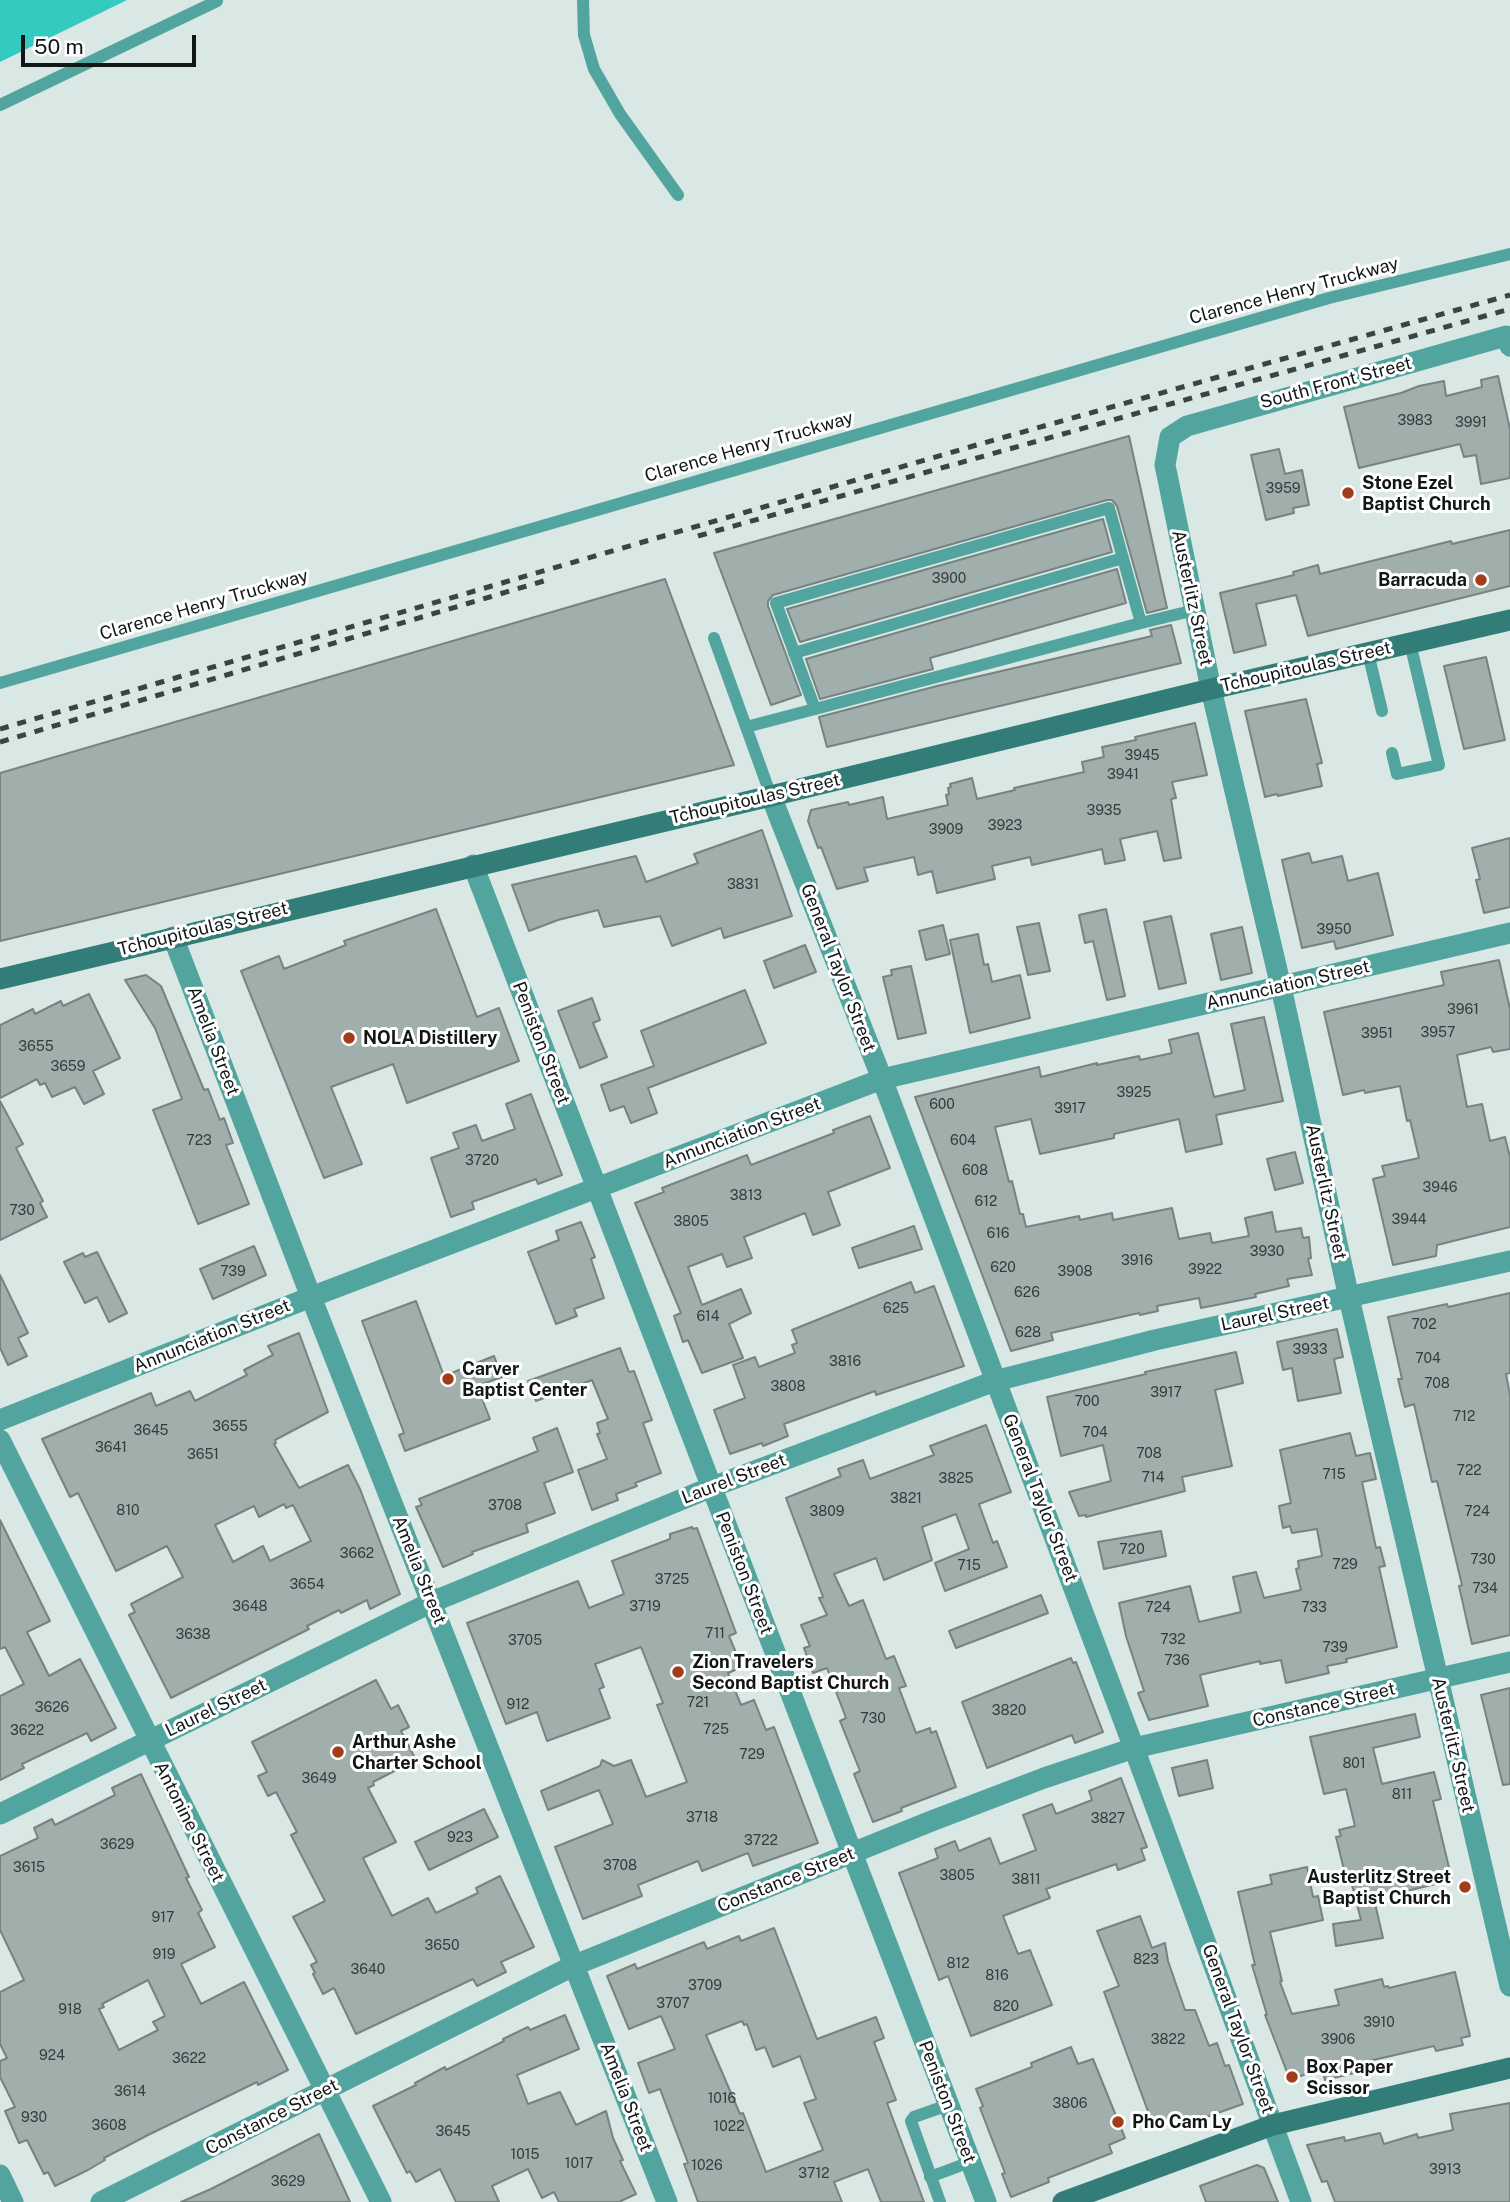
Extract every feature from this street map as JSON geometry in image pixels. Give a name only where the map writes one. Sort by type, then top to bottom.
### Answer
[{"type":"street","name":"South Front Street","points":[[1170,438],[1187,426],[1254,405],[1509,339]]},
{"type":"street","name":"Austerlitz Street","points":[[1170,438],[1165,465],[1211,689],[1281,987],[1349,1298],[1510,1986]]},
{"type":"street","name":"Tchoupitoulas Street","points":[[0,979],[1510,620]]},
{"type":"street","name":"General Taylor Street","points":[[771,796],[882,1079],[1134,1748],[1301,2202]]},
{"type":"street","name":"Peniston Street","points":[[473,865],[986,2202]]},
{"type":"street","name":"Annunciation Street","points":[[0,1420],[311,1297],[882,1079],[1510,933]]},
{"type":"street","name":"Amelia Street","points":[[173,937],[311,1297],[667,2202]]},
{"type":"street","name":"Laurel Street","points":[[0,1814],[432,1602],[712,1487],[995,1381],[1154,1340],[1510,1261]]},
{"type":"street","name":"Antonine Street","points":[[0,1440],[381,2202]]},
{"type":"street","name":"Constance Street","points":[[101,2202],[575,1965],[1044,1778],[1134,1748],[1510,1662]]},
{"type":"street","points":[[1063,2202],[1273,2124],[1510,2068]]},
{"type":"street","points":[[0,2175],[13,2202]]},
{"type":"lane","points":[[583,0],[584,35],[594,69],[620,114],[678,195]]},
{"type":"lane","points":[[0,105],[216,1]]},
{"type":"lane","name":"Clarence Henry Truckway","points":[[0,683],[1329,298],[1510,254]]},
{"type":"lane","points":[[815,709],[776,603],[1109,508],[1141,623]]},
{"type":"lane","points":[[794,653],[1123,558]]},
{"type":"lane","points":[[746,727],[1195,610]]},
{"type":"lane","points":[[714,638],[771,796]]},
{"type":"lane","points":[[1392,753],[1397,774],[1439,765],[1410,643]]},
{"type":"lane","points":[[1368,653],[1382,711]]},
{"type":"lane","points":[[940,2202],[911,2121],[914,2117],[948,2105]]},
{"type":"lane","points":[[930,2177],[970,2162]]},
{"type":"water","points":[[0,0],[127,0],[0,62]]},
{"type":"building","points":[[1498,376],[1510,429],[1510,478],[1481,484],[1476,455],[1464,457],[1460,444],[1359,468],[1344,407],[1444,381],[1446,396],[1482,387],[1481,380]]},
{"type":"building","points":[[1129,436],[1167,608],[1147,613],[1117,506],[1112,500],[1107,500],[773,595],[768,606],[801,695],[771,705],[714,553]]},
{"type":"building","points":[[1279,449],[1285,474],[1302,470],[1309,505],[1293,508],[1294,513],[1266,520],[1251,455]]},
{"type":"building","points":[[1103,519],[1112,552],[800,642],[787,609]]},
{"type":"building","points":[[1510,530],[1510,586],[1308,636],[1296,595],[1256,604],[1266,645],[1234,653],[1220,593],[1294,575],[1293,572],[1318,565],[1320,574],[1451,541],[1452,544]]},
{"type":"building","points":[[1117,569],[1126,603],[930,658],[933,669],[820,699],[806,659]]},
{"type":"building","points":[[665,579],[734,765],[0,941],[0,773]]},
{"type":"building","points":[[1171,625],[1181,663],[827,747],[819,717],[937,686],[1152,636],[1150,630]]},
{"type":"building","points":[[1486,657],[1505,740],[1464,749],[1444,666]]},
{"type":"building","points":[[1306,699],[1322,763],[1317,764],[1322,786],[1265,797],[1245,711]]},
{"type":"building","points":[[1195,723],[1207,775],[1172,782],[1176,798],[1171,799],[1181,858],[1164,861],[1157,831],[1120,839],[1125,860],[1105,864],[1102,849],[1032,865],[1030,857],[992,866],[995,879],[937,893],[932,871],[918,875],[914,857],[864,868],[868,881],[837,889],[808,821],[811,810],[883,797],[887,819],[948,805],[946,795],[949,794],[950,784],[972,778],[977,799],[1015,790],[1014,788],[1084,772],[1082,762],[1104,757],[1102,747]]},
{"type":"building","points":[[762,830],[792,916],[724,938],[721,928],[672,946],[660,916],[604,927],[598,910],[529,931],[512,885],[636,856],[646,882],[698,863],[694,854]]},
{"type":"building","points":[[1510,838],[1510,907],[1484,913],[1476,880],[1480,879],[1472,848]]},
{"type":"building","points":[[1309,853],[1312,863],[1342,856],[1348,881],[1378,873],[1393,935],[1336,949],[1334,941],[1302,948],[1282,860]]},
{"type":"building","points":[[436,909],[477,1017],[499,1008],[519,1061],[407,1103],[393,1064],[331,1087],[362,1164],[324,1178],[241,971],[279,956],[284,969],[346,945],[344,941]]},
{"type":"building","points":[[1106,909],[1125,996],[1107,1000],[1093,941],[1085,943],[1079,915]]},
{"type":"building","points":[[1171,916],[1186,983],[1159,989],[1144,922]]},
{"type":"building","points":[[1039,923],[1050,971],[1028,975],[1017,927]]},
{"type":"building","points":[[943,925],[950,954],[926,960],[919,931]]},
{"type":"building","points":[[1242,927],[1252,973],[1221,980],[1211,934]]},
{"type":"building","points":[[978,934],[984,965],[988,964],[992,982],[1020,975],[1030,1018],[970,1033],[950,940]]},
{"type":"building","points":[[805,945],[816,972],[774,988],[764,961]]},
{"type":"building","points":[[1499,960],[1510,1009],[1510,1049],[1493,1052],[1491,1047],[1457,1055],[1467,1107],[1482,1104],[1490,1141],[1505,1137],[1510,1157],[1510,1227],[1437,1245],[1436,1256],[1393,1265],[1373,1179],[1385,1176],[1382,1166],[1419,1158],[1410,1120],[1407,1121],[1400,1086],[1343,1095],[1324,1012],[1444,985],[1441,972]]},
{"type":"building","points":[[911,966],[926,1033],[898,1039],[883,977],[892,975],[891,970]]},
{"type":"building","points":[[146,975],[161,986],[204,1090],[208,1089],[220,1120],[224,1118],[233,1143],[226,1145],[249,1204],[198,1224],[153,1110],[182,1099],[155,1028],[125,980]]},
{"type":"building","points":[[745,990],[766,1043],[648,1088],[657,1113],[631,1123],[624,1106],[610,1111],[601,1085],[654,1066],[641,1031]]},
{"type":"building","points":[[89,994],[120,1058],[93,1071],[104,1094],[84,1104],[75,1087],[52,1097],[45,1083],[40,1085],[37,1079],[0,1098],[0,1025],[33,1009],[35,1014],[61,1001],[63,1006]]},
{"type":"building","points":[[592,998],[600,1020],[593,1023],[607,1057],[580,1068],[558,1011]]},
{"type":"building","points":[[1264,1017],[1283,1101],[1216,1115],[1222,1144],[1186,1152],[1179,1119],[1114,1134],[1114,1138],[1040,1154],[1031,1119],[995,1127],[1009,1182],[1012,1181],[1026,1227],[1079,1216],[1080,1220],[1112,1213],[1113,1220],[1172,1208],[1179,1239],[1210,1233],[1212,1243],[1249,1236],[1245,1218],[1272,1212],[1276,1232],[1301,1228],[1303,1238],[1309,1237],[1311,1258],[1308,1259],[1312,1275],[1287,1279],[1289,1286],[1255,1294],[1256,1297],[1201,1308],[1199,1298],[1157,1306],[1158,1311],[1051,1333],[1053,1340],[1011,1351],[915,1097],[1039,1067],[1041,1077],[1097,1063],[1139,1056],[1140,1060],[1172,1053],[1169,1040],[1198,1033],[1214,1097],[1245,1090],[1231,1024]]},
{"type":"building","points":[[531,1094],[562,1175],[538,1184],[536,1179],[472,1202],[474,1209],[451,1217],[431,1158],[459,1148],[453,1133],[476,1125],[482,1141],[515,1129],[506,1104]]},
{"type":"building","points":[[0,1101],[23,1144],[16,1148],[43,1201],[40,1203],[47,1217],[0,1240]]},
{"type":"building","points":[[870,1116],[890,1168],[828,1192],[840,1225],[813,1235],[805,1213],[744,1237],[752,1258],[727,1267],[722,1254],[688,1267],[702,1305],[741,1289],[751,1313],[729,1324],[743,1358],[702,1373],[688,1340],[683,1342],[674,1316],[681,1313],[635,1203],[664,1192],[662,1188],[747,1155],[751,1165]]},
{"type":"building","points":[[1295,1152],[1303,1183],[1275,1190],[1267,1159]]},
{"type":"building","points":[[581,1222],[595,1257],[591,1259],[604,1298],[574,1309],[577,1316],[556,1324],[528,1252],[559,1240],[556,1231]]},
{"type":"building","points":[[914,1226],[922,1249],[859,1268],[852,1248]]},
{"type":"building","points":[[254,1246],[266,1275],[213,1299],[200,1269]]},
{"type":"building","points":[[97,1252],[127,1313],[109,1322],[97,1297],[85,1303],[64,1262],[83,1253],[85,1257]]},
{"type":"building","points":[[0,1275],[28,1333],[18,1338],[27,1356],[8,1365],[0,1348]]},
{"type":"building","points":[[911,1282],[915,1293],[934,1286],[964,1366],[876,1395],[875,1391],[784,1424],[788,1436],[763,1446],[762,1443],[730,1454],[714,1410],[745,1398],[733,1365],[755,1357],[759,1367],[795,1353],[792,1345],[797,1343],[792,1330]]},
{"type":"building","points":[[1510,1293],[1510,1373],[1506,1374],[1510,1395],[1510,1635],[1472,1644],[1459,1586],[1462,1585],[1437,1481],[1432,1482],[1414,1404],[1405,1407],[1398,1379],[1402,1379],[1388,1317]]},
{"type":"building","points":[[416,1301],[444,1376],[494,1356],[502,1377],[477,1386],[490,1419],[405,1451],[399,1435],[404,1433],[362,1321]]},
{"type":"building","points":[[1337,1329],[1343,1357],[1334,1359],[1341,1393],[1298,1401],[1292,1368],[1283,1370],[1277,1342]]},
{"type":"building","points":[[299,1333],[328,1412],[275,1440],[274,1444],[299,1488],[348,1465],[360,1489],[400,1594],[370,1609],[367,1600],[341,1613],[339,1610],[307,1626],[309,1629],[171,1698],[129,1615],[135,1612],[131,1604],[183,1577],[167,1546],[116,1571],[78,1493],[70,1497],[42,1439],[151,1393],[156,1406],[190,1391],[195,1401],[247,1375],[244,1370],[273,1355],[268,1346]],"holes":[[[284,1504],[286,1508],[293,1505],[311,1541],[270,1561],[263,1546],[233,1562],[215,1525],[254,1506],[259,1517]]]},
{"type":"building","points":[[620,1348],[629,1372],[634,1371],[652,1420],[643,1423],[661,1473],[616,1494],[618,1500],[592,1510],[578,1470],[607,1459],[597,1434],[600,1433],[597,1423],[608,1419],[592,1380],[536,1401],[528,1381]]},
{"type":"building","points":[[1236,1352],[1243,1383],[1215,1390],[1232,1466],[1182,1477],[1185,1491],[1086,1517],[1079,1516],[1069,1492],[1111,1481],[1103,1445],[1061,1456],[1047,1397]]},
{"type":"building","points":[[986,1425],[1011,1492],[979,1504],[993,1543],[997,1541],[1007,1567],[945,1591],[935,1563],[969,1549],[956,1514],[922,1527],[932,1560],[884,1580],[876,1558],[834,1574],[849,1606],[863,1600],[886,1659],[894,1656],[906,1686],[899,1688],[916,1733],[930,1728],[931,1733],[936,1731],[956,1787],[873,1822],[854,1774],[860,1771],[840,1721],[846,1718],[827,1668],[813,1673],[804,1648],[810,1646],[801,1625],[827,1615],[819,1598],[823,1597],[786,1498],[841,1476],[838,1469],[863,1460],[870,1479],[934,1455],[930,1446]]},
{"type":"building","points":[[557,1428],[573,1472],[544,1483],[555,1513],[526,1524],[528,1532],[472,1552],[473,1554],[443,1567],[416,1507],[422,1505],[419,1499],[538,1451],[533,1438]]},
{"type":"building","points":[[1350,1433],[1356,1456],[1370,1453],[1376,1479],[1362,1482],[1376,1548],[1380,1547],[1385,1566],[1379,1567],[1397,1647],[1346,1659],[1347,1662],[1327,1666],[1329,1673],[1286,1683],[1281,1660],[1260,1664],[1260,1661],[1200,1675],[1208,1706],[1149,1720],[1138,1693],[1144,1691],[1126,1636],[1119,1603],[1190,1586],[1199,1622],[1241,1612],[1233,1577],[1256,1572],[1264,1598],[1301,1590],[1296,1569],[1299,1568],[1298,1561],[1322,1556],[1317,1529],[1292,1533],[1290,1526],[1283,1528],[1279,1506],[1291,1503],[1280,1450]]},
{"type":"building","points":[[0,1520],[50,1621],[27,1632],[49,1676],[80,1659],[116,1728],[91,1741],[87,1733],[22,1764],[24,1768],[0,1780],[0,1696],[24,1684],[5,1647],[0,1649]]},
{"type":"building","points":[[697,1528],[736,1633],[729,1636],[742,1667],[728,1673],[741,1705],[754,1700],[766,1730],[774,1727],[818,1843],[753,1866],[748,1853],[702,1871],[698,1861],[638,1885],[642,1896],[583,1919],[555,1847],[613,1824],[599,1790],[548,1810],[541,1791],[600,1766],[602,1760],[614,1766],[631,1760],[646,1797],[687,1782],[657,1705],[663,1703],[641,1647],[595,1664],[604,1687],[599,1689],[610,1718],[547,1741],[537,1712],[506,1724],[467,1623],[578,1581],[589,1608],[624,1594],[612,1561],[670,1539],[670,1534]]},
{"type":"building","points":[[1161,1531],[1166,1556],[1104,1569],[1098,1542]]},
{"type":"building","points":[[1041,1595],[1048,1613],[956,1648],[949,1631]]},
{"type":"building","points":[[1071,1658],[1073,1663],[1076,1662],[1103,1732],[1075,1743],[1072,1735],[987,1768],[962,1702]]},
{"type":"building","points":[[376,1680],[391,1709],[398,1705],[409,1727],[401,1731],[416,1760],[373,1782],[374,1785],[368,1788],[396,1842],[363,1858],[392,1916],[428,1898],[436,1913],[478,1893],[476,1888],[500,1876],[534,1947],[501,1962],[506,1972],[477,1986],[473,1979],[356,2034],[334,1988],[323,1994],[313,1974],[315,1973],[311,1965],[317,1962],[293,1917],[325,1901],[291,1835],[297,1832],[276,1792],[268,1796],[258,1776],[267,1772],[252,1742]]},
{"type":"building","points":[[1510,1688],[1510,1784],[1503,1785],[1481,1695]]},
{"type":"building","points":[[1415,1714],[1420,1737],[1373,1748],[1382,1784],[1434,1772],[1441,1799],[1433,1801],[1452,1880],[1374,1899],[1383,1938],[1336,1946],[1333,1924],[1361,1920],[1336,1837],[1341,1836],[1339,1830],[1355,1826],[1346,1789],[1324,1794],[1310,1737]]},
{"type":"building","points":[[1207,1760],[1213,1788],[1179,1796],[1172,1768]]},
{"type":"building","points":[[141,1774],[189,1877],[186,1878],[202,1910],[198,1913],[215,1947],[181,1964],[201,2004],[244,1982],[288,2070],[258,2085],[257,2082],[148,2135],[55,2186],[48,2172],[44,2174],[27,2140],[19,2143],[5,2111],[15,2107],[0,2077],[0,2061],[7,2058],[0,2044],[0,1992],[24,1980],[0,1930],[0,1856],[38,1838],[34,1828],[52,1819],[55,1825],[115,1795],[112,1788]],"holes":[[[148,1980],[165,2016],[153,2022],[158,2030],[119,2050],[99,2009],[104,2007],[102,2004]]]},
{"type":"building","points":[[1121,1778],[1147,1847],[1141,1849],[1145,1860],[1118,1870],[1116,1864],[1046,1889],[1050,1898],[1003,1916],[1018,1954],[1030,1950],[1052,2005],[971,2036],[948,1976],[939,1980],[899,1873],[938,1858],[935,1849],[955,1841],[959,1851],[990,1838],[1000,1864],[1036,1850],[1023,1815],[1052,1804],[1056,1814],[1092,1800],[1089,1791]]},
{"type":"building","points":[[484,1809],[498,1837],[429,1870],[415,1842]]},
{"type":"building","points":[[1307,1867],[1313,1897],[1318,1896],[1323,1920],[1270,1932],[1282,1981],[1280,1982],[1292,2014],[1339,2005],[1335,1990],[1382,1979],[1384,1987],[1389,1988],[1455,1972],[1470,2036],[1461,2038],[1463,2045],[1436,2051],[1434,2046],[1365,2062],[1367,2070],[1325,2080],[1322,2068],[1290,2080],[1265,2015],[1238,1892],[1272,1884],[1270,1875]]},
{"type":"building","points":[[1140,1916],[1152,1948],[1165,1943],[1168,1961],[1185,2010],[1195,2010],[1209,2046],[1217,2043],[1225,2066],[1229,2065],[1243,2104],[1178,2127],[1174,2117],[1153,2125],[1104,1992],[1119,1986],[1097,1931]]},
{"type":"building","points":[[774,1928],[817,2039],[876,2017],[884,2038],[874,2042],[896,2100],[887,2103],[924,2202],[881,2202],[868,2169],[834,2182],[842,2202],[698,2202],[684,2164],[688,2163],[660,2089],[649,2093],[638,2063],[675,2049],[661,2016],[629,2029],[607,1976],[635,1964],[637,1969],[704,1942],[707,1949],[739,1936],[741,1941]],"holes":[[[742,2021],[744,2025],[747,2024],[756,2050],[765,2047],[773,2067],[800,2056],[816,2099],[804,2103],[823,2150],[766,2172],[743,2113],[740,2114],[706,2035]]]},
{"type":"building","points":[[565,2015],[579,2049],[517,2075],[528,2104],[560,2092],[576,2125],[606,2111],[613,2138],[623,2160],[620,2161],[636,2194],[619,2202],[559,2202],[554,2192],[542,2198],[528,2169],[492,2186],[499,2202],[456,2202],[440,2169],[416,2182],[410,2171],[407,2173],[373,2106],[528,2027],[530,2030]]},
{"type":"building","points":[[1071,2047],[1078,2064],[1093,2059],[1125,2138],[1109,2145],[1112,2153],[1048,2178],[1049,2182],[1011,2197],[976,2089],[1032,2067],[1031,2063]]},
{"type":"building","points":[[1510,2103],[1510,2202],[1335,2202],[1327,2181],[1322,2182],[1307,2145],[1344,2137],[1345,2141],[1380,2133],[1384,2144],[1417,2134],[1418,2138],[1453,2130],[1450,2114]]},
{"type":"building","points":[[319,2134],[350,2202],[181,2202],[211,2189]]},
{"type":"building","points":[[1257,2165],[1264,2168],[1278,2202],[1206,2202],[1200,2186]]},
{"type":"railway","points":[[0,729],[980,444],[1510,295]]},
{"type":"railway","points":[[698,536],[1510,309]]},
{"type":"railway","points":[[0,742],[547,580]]},
{"type":"place","name":"Stone Ezel Baptist Church","points":[[1348,493]]},
{"type":"place","name":"Barracuda","points":[[1481,580]]},
{"type":"place","name":"NOLA Distillery","points":[[349,1038]]},
{"type":"place","name":"Carver Baptist Center","points":[[448,1379]]},
{"type":"place","name":"Zion Travelers Second Baptist Church","points":[[678,1672]]},
{"type":"place","name":"Arthur Ashe Charter School","points":[[338,1752]]},
{"type":"place","name":"Austerlitz Street Baptist Church","points":[[1465,1887]]},
{"type":"place","name":"Box Paper Scissor","points":[[1292,2077]]},
{"type":"place","name":"Pho Cam Ly","points":[[1118,2122]]}]
